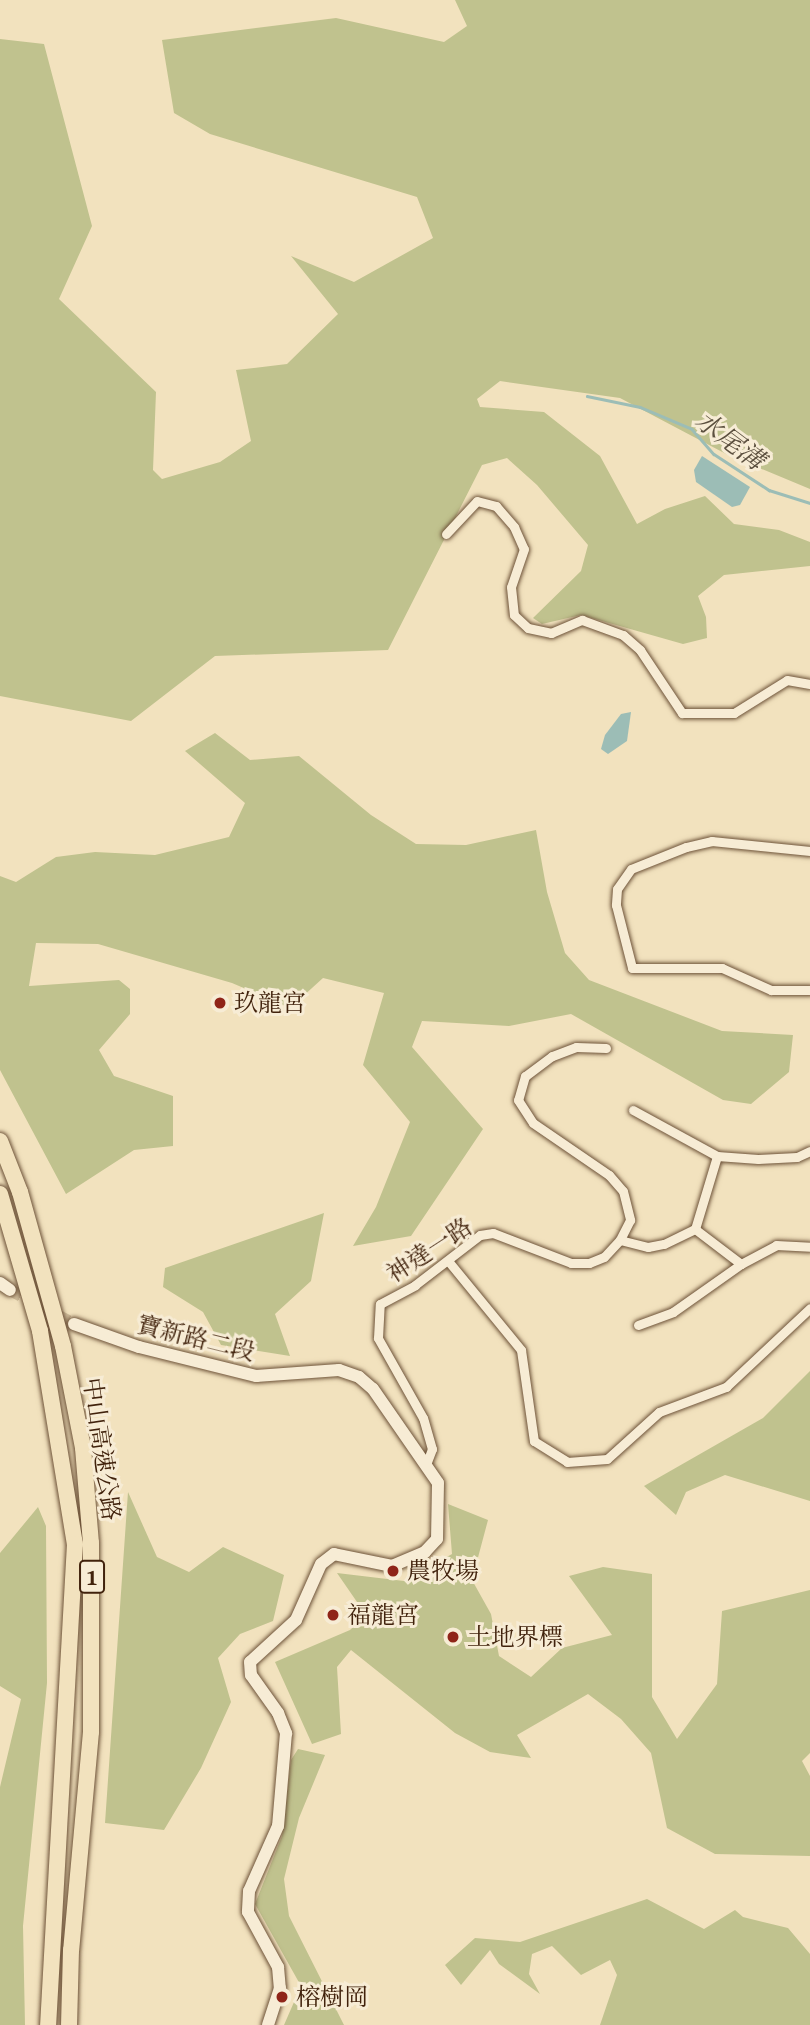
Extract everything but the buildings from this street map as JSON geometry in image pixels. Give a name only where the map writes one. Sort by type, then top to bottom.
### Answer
[{"type":"highway","name":"中山高速公路","points":[[0,1141],[20,1192],[63,1346],[83,1448],[91,1543],[92,1706],[71,1950],[69,2025]]},
{"type":"highway","name":"中山高速公路","points":[[0,1194],[40,1331],[75,1544],[48,2025]]},
{"type":"street","points":[[446,534],[477,500],[496,506],[514,527],[524,549],[511,587],[514,615],[528,628],[551,633],[582,620],[623,635],[640,650],[682,713],[734,713],[787,680],[810,684]]},
{"type":"street","points":[[810,851],[712,841],[686,847],[631,869],[617,889],[616,905],[632,968],[722,968],[771,990],[810,990]]},
{"type":"street","points":[[606,1048],[576,1047],[552,1056],[524,1076],[518,1100],[534,1122],[609,1175],[623,1191],[630,1220],[620,1240],[656,1246],[695,1229],[717,1156]]},
{"type":"street","points":[[633,1110],[717,1156],[771,1158],[810,1151]]},
{"type":"street","points":[[695,1229],[741,1264]]},
{"type":"street","name":"神達一路","points":[[427,1462],[432,1449],[423,1418],[378,1338],[380,1304],[449,1262],[480,1235],[493,1233],[571,1263],[589,1263],[604,1257],[620,1240]]},
{"type":"street","points":[[638,1325],[673,1312],[741,1264],[776,1245],[810,1247]]},
{"type":"street","points":[[449,1262],[521,1350],[534,1441],[567,1462],[607,1459],[659,1412],[726,1387],[810,1308]]},
{"type":"street","name":"寶新路二段","points":[[74,1324],[139,1347],[256,1376],[340,1370],[359,1377],[373,1389],[427,1462],[438,1483],[437,1539],[417,1558],[392,1566],[334,1554],[321,1564],[296,1620],[250,1662],[251,1675],[278,1713],[286,1733],[278,1826],[249,1891],[248,1912],[278,1967],[280,1988],[268,2025]]},
{"type":"green space","points":[[455,0],[810,0],[810,489],[728,455],[620,398],[500,381],[477,399],[480,407],[544,412],[600,456],[637,524],[665,509],[705,496],[734,524],[779,530],[810,542],[810,566],[724,575],[698,596],[706,617],[707,638],[683,644],[581,615],[542,624],[533,618],[581,571],[588,545],[537,485],[507,458],[482,465],[388,650],[215,656],[131,721],[0,696],[0,39],[44,44],[92,226],[59,299],[156,392],[153,470],[162,479],[220,462],[251,441],[236,370],[287,364],[338,314],[291,256],[354,282],[433,238],[417,197],[210,134],[174,113],[162,40],[336,18],[444,42],[467,26]]},
{"type":"green space","points":[[215,733],[250,760],[299,756],[371,815],[416,844],[466,845],[536,830],[547,892],[565,953],[589,980],[722,1031],[793,1035],[789,1072],[751,1104],[723,1100],[571,1014],[509,1026],[422,1021],[412,1047],[483,1129],[411,1236],[353,1246],[376,1207],[410,1122],[363,1065],[384,993],[323,978],[290,1008],[232,983],[98,944],[36,943],[29,986],[119,980],[130,989],[130,1014],[99,1050],[114,1076],[173,1096],[173,1146],[134,1150],[66,1194],[0,1070],[0,876],[16,882],[56,857],[95,852],[155,855],[229,837],[245,803],[185,751]]},
{"type":"green space","points":[[324,1213],[311,1281],[275,1314],[290,1356],[221,1345],[203,1312],[163,1287],[165,1268]]},
{"type":"green space","points":[[810,1371],[810,1501],[725,1475],[686,1492],[676,1515],[644,1486],[763,1418]]},
{"type":"green space","points":[[128,1492],[157,1557],[189,1572],[223,1547],[284,1575],[273,1621],[240,1634],[218,1658],[231,1702],[201,1768],[164,1830],[105,1823]]},
{"type":"green space","points":[[448,1504],[488,1520],[472,1580],[491,1614],[499,1656],[531,1677],[562,1648],[612,1635],[569,1576],[603,1567],[652,1574],[652,1697],[677,1739],[717,1684],[722,1611],[810,1590],[810,1753],[802,1761],[810,1776],[810,1856],[715,1854],[667,1828],[651,1753],[621,1719],[588,1694],[517,1735],[531,1758],[490,1752],[455,1733],[351,1650],[337,1667],[341,1734],[312,1744],[275,1662],[350,1630],[366,1615],[337,1573],[404,1581],[452,1554]]},
{"type":"green space","points":[[38,1507],[46,1526],[47,1683],[23,1926],[25,2025],[0,2025],[0,1787],[21,1699],[0,1686],[0,1553]]},
{"type":"green space","points":[[298,1749],[325,1755],[299,1818],[284,1879],[289,1916],[344,2025],[284,2025],[301,1986],[255,1904],[282,1836],[291,1760]]},
{"type":"green space","points":[[647,1899],[704,1929],[735,1910],[743,1917],[788,1928],[810,1954],[810,2025],[600,2025],[617,1975],[610,1960],[581,1975],[552,1946],[532,1954],[529,1974],[540,1994],[499,1964],[490,1950],[461,1985],[445,1965],[475,1938],[520,1942]]},
{"type":"water","points":[[702,456],[750,487],[740,505],[732,507],[696,482],[694,470]]},
{"type":"water","points":[[631,712],[627,741],[608,754],[601,749],[605,735],[621,714]]},
{"type":"waterway","name":"水尾溝","points":[[587,396],[640,407],[692,429],[714,454],[769,490],[810,503]]},
{"type":"tunnel","points":[[10,1290],[74,1324]]},
{"type":"place","name":"玖龍宮","points":[[220,1003]]},
{"type":"place","name":"農牧場","points":[[393,1571]]},
{"type":"place","name":"福龍宮","points":[[333,1615]]},
{"type":"place","name":"土地界標","points":[[453,1637]]},
{"type":"place","name":"榕樹岡","points":[[282,1997]]}]
